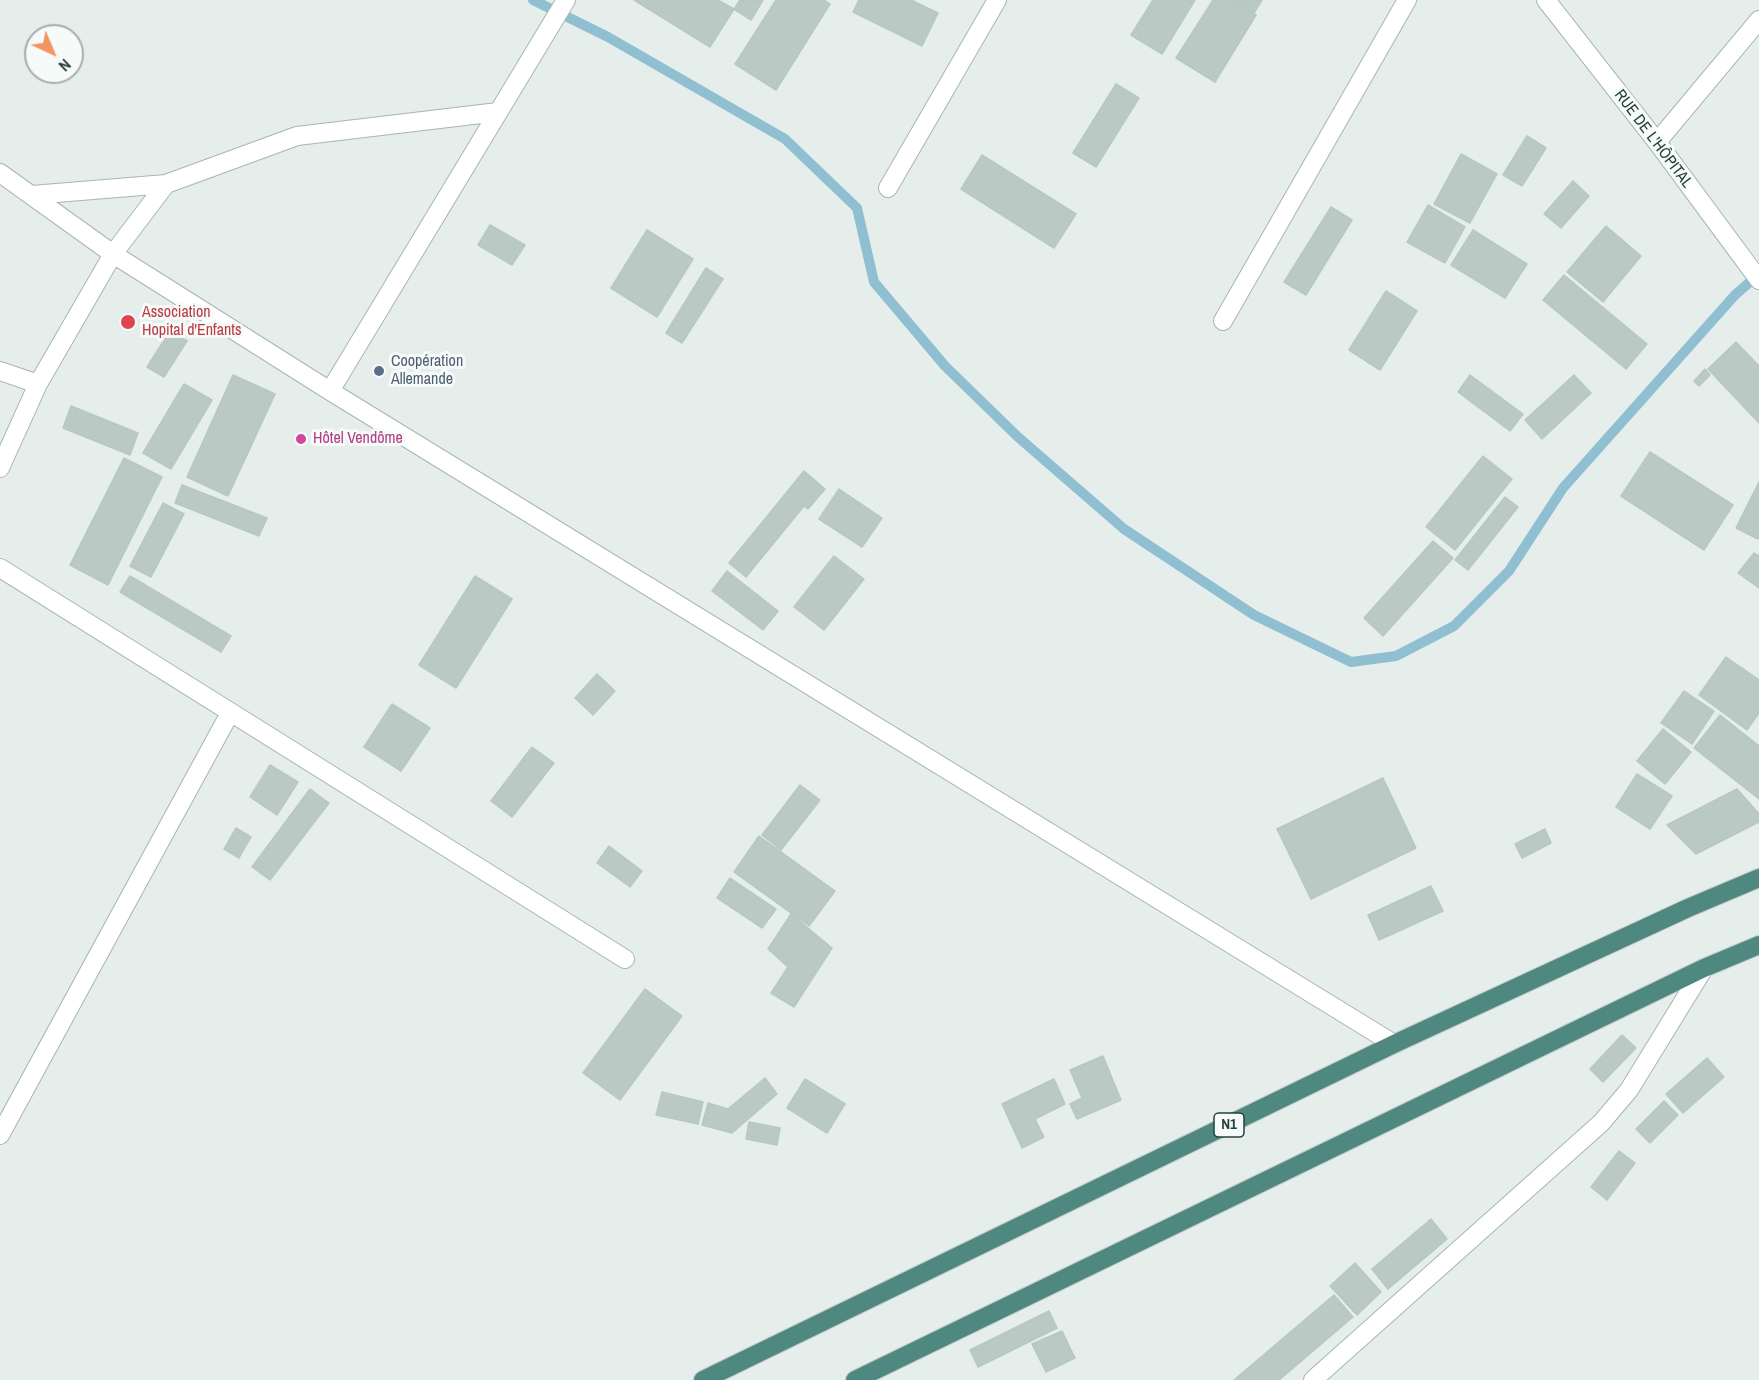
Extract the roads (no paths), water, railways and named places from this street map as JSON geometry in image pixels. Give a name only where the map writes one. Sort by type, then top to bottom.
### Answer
[{"type":"highway","name":"N1","points":[[703,1380],[1394,1044],[1688,908],[1759,879]]},
{"type":"highway","points":[[855,1380],[1704,968],[1759,945]]},
{"type":"street","points":[[330,391],[567,0]]},
{"type":"street","points":[[888,188],[998,0]]},
{"type":"street","points":[[1223,321],[1407,0]]},
{"type":"street","name":"RUE DE L'HÔPITAL","points":[[1546,0],[1657,142],[1759,280]]},
{"type":"street","points":[[1657,142],[1759,20]]},
{"type":"street","points":[[32,195],[166,184],[297,136],[498,112]]},
{"type":"street","points":[[0,172],[113,254],[330,391],[1394,1044]]},
{"type":"street","points":[[0,468],[38,384],[113,254],[166,184]]},
{"type":"street","points":[[0,371],[38,384]]},
{"type":"street","points":[[0,568],[624,959]]},
{"type":"street","points":[[0,1135],[230,713]]},
{"type":"street","points":[[1313,1380],[1601,1123],[1629,1090],[1704,968]]},
{"type":"waterway","points":[[533,0],[608,37],[785,139],[857,208],[874,282],[945,366],[1018,437],[1124,529],[1254,615],[1351,662],[1396,656],[1454,626],[1509,571],[1563,488],[1735,295],[1759,274]]},
{"type":"place","name":"Association Hopital d'Enfants","points":[[128,322]]},
{"type":"place","name":"Coopération Allemande","points":[[379,371]]},
{"type":"place","name":"Hôtel Vendôme","points":[[301,439]]}]
